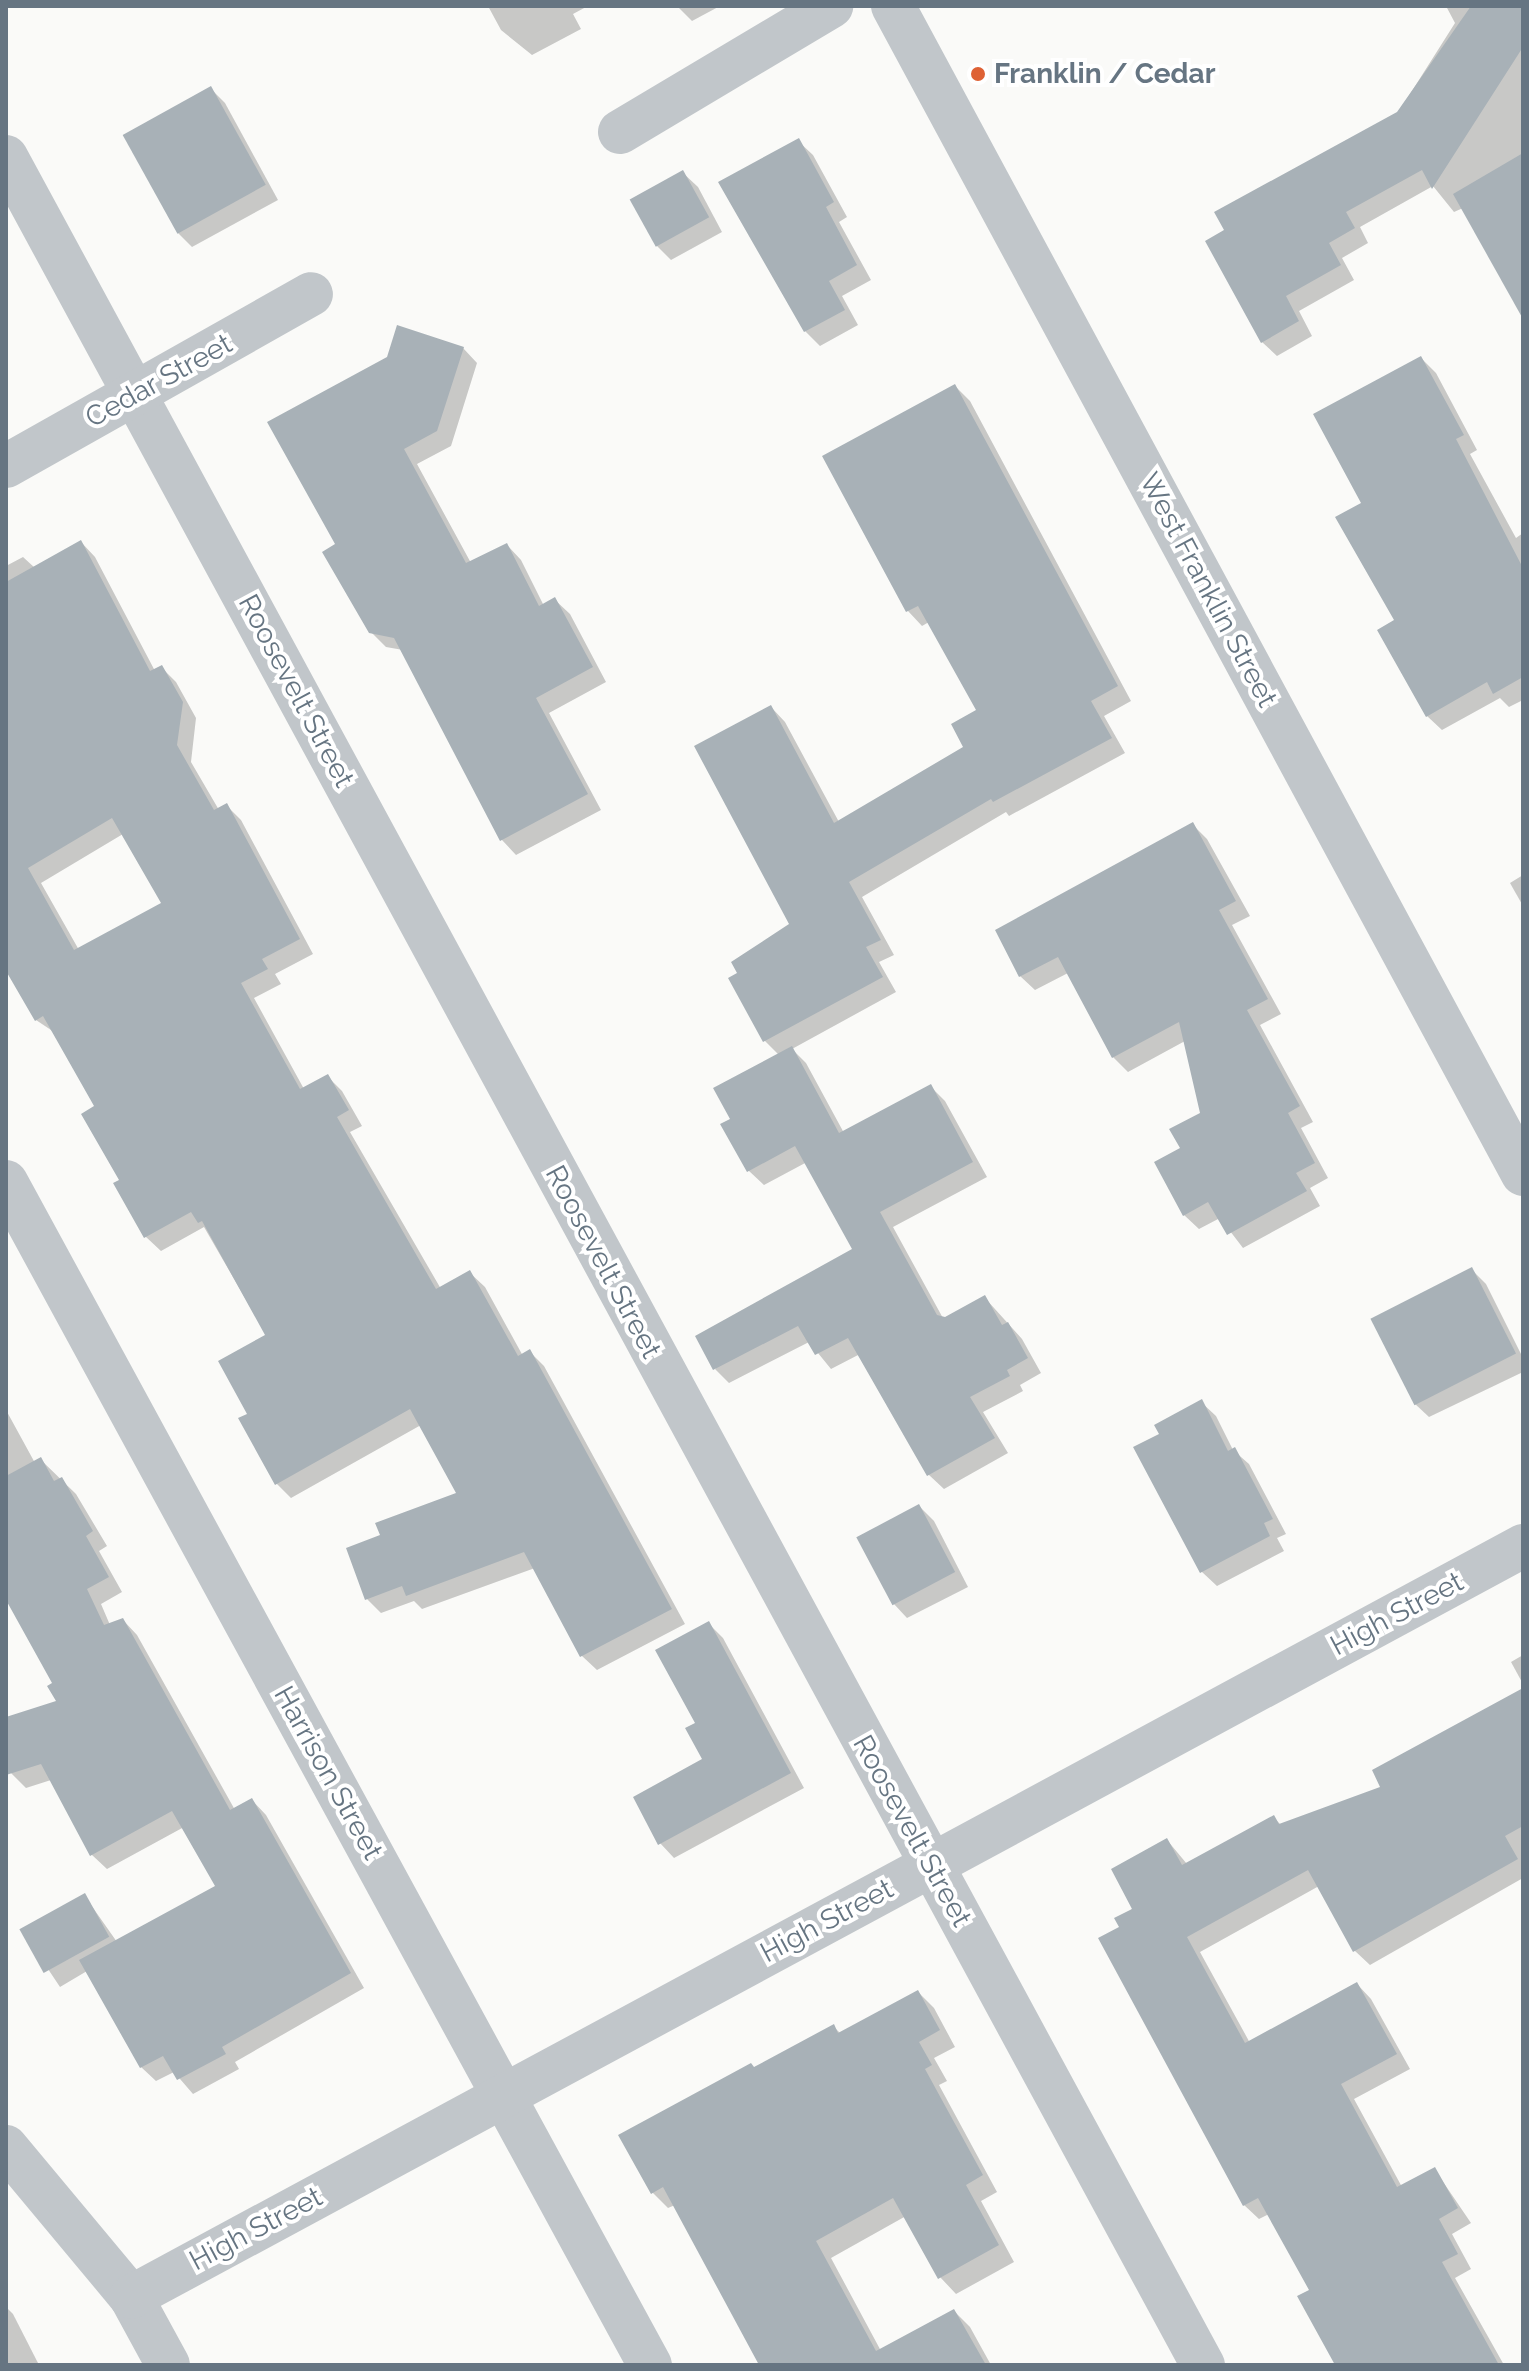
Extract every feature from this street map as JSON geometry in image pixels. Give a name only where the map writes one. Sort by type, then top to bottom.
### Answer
[{"type":"street","points":[[620,132],[831,6]]},
{"type":"street","name":"West Franklin Street","points":[[893,6],[1523,1174]]},
{"type":"street","name":"Roosevelt Street","points":[[6,157],[1203,2365]]},
{"type":"street","name":"Cedar Street","points":[[6,466],[311,294]]},
{"type":"street","name":"Harrison Street","points":[[6,1182],[650,2365]]},
{"type":"street","name":"High Street","points":[[131,2297],[1523,1546]]},
{"type":"street","points":[[6,2147],[74,2235],[131,2297],[168,2365]]},
{"type":"building","points":[[1471,6],[1523,6],[1523,47],[1432,189],[1422,170],[1346,212],[1355,228],[1329,243],[1341,265],[1286,296],[1299,321],[1261,343],[1205,241],[1224,230],[1214,212],[1397,112]]},
{"type":"building","points":[[211,86],[266,185],[177,234],[123,135]]},
{"type":"building","points":[[799,138],[834,202],[826,207],[857,265],[829,281],[845,310],[804,332],[718,182]]},
{"type":"building","points":[[1523,153],[1523,319],[1453,194]]},
{"type":"building","points":[[683,170],[709,217],[656,247],[630,200]]},
{"type":"building","points":[[397,325],[464,347],[437,431],[404,449],[466,563],[507,543],[539,606],[555,597],[593,667],[536,698],[588,794],[500,841],[394,638],[369,633],[322,552],[335,544],[267,422],[387,357]]},
{"type":"building","points":[[1421,356],[1464,435],[1456,439],[1523,568],[1523,677],[1493,694],[1487,682],[1426,717],[1377,630],[1394,620],[1335,517],[1361,503],[1313,414]]},
{"type":"building","points":[[955,384],[1118,686],[1091,701],[1112,738],[993,802],[991,799],[849,882],[881,940],[866,947],[883,977],[763,1042],[728,978],[737,973],[731,962],[789,924],[694,746],[771,705],[834,823],[963,747],[951,724],[976,710],[918,606],[906,612],[822,456]]},
{"type":"building","points":[[81,540],[150,671],[162,665],[183,702],[177,745],[214,810],[227,803],[300,939],[262,959],[268,969],[241,983],[300,1089],[328,1074],[349,1110],[337,1117],[436,1289],[470,1270],[518,1356],[530,1349],[672,1609],[580,1657],[524,1552],[406,1596],[402,1586],[365,1600],[346,1548],[380,1535],[375,1523],[456,1493],[410,1409],[275,1485],[238,1418],[247,1414],[218,1361],[265,1335],[202,1221],[198,1223],[191,1212],[144,1238],[113,1183],[119,1180],[81,1114],[94,1106],[43,1016],[35,1021],[6,971],[6,582]],"holes":[[[112,818],[161,903],[74,950],[28,868]]]},
{"type":"building","points":[[1193,822],[1236,901],[1219,910],[1268,999],[1247,1010],[1300,1106],[1288,1113],[1315,1163],[1296,1173],[1307,1191],[1227,1235],[1208,1202],[1183,1216],[1154,1162],[1180,1148],[1169,1129],[1200,1113],[1179,1022],[1112,1058],[1058,957],[1019,977],[995,930]]},
{"type":"building","points":[[792,1046],[839,1133],[931,1084],[973,1162],[880,1212],[937,1315],[945,1317],[985,1295],[1002,1325],[1008,1322],[1028,1358],[1007,1370],[1010,1376],[970,1397],[995,1438],[927,1476],[848,1338],[815,1355],[798,1326],[713,1370],[695,1336],[852,1249],[795,1146],[747,1172],[720,1124],[730,1119],[713,1088]]},
{"type":"building","points":[[1472,1267],[1516,1353],[1414,1405],[1370,1319]]},
{"type":"building","points":[[1202,1399],[1228,1451],[1235,1447],[1273,1519],[1264,1523],[1270,1536],[1200,1573],[1133,1447],[1159,1434],[1154,1425]]},
{"type":"building","points":[[41,1457],[54,1481],[62,1477],[93,1531],[86,1536],[109,1577],[87,1589],[104,1625],[123,1618],[230,1810],[252,1798],[351,1973],[222,2047],[226,2054],[177,2080],[163,2056],[140,2068],[79,1960],[215,1886],[172,1811],[90,1856],[41,1764],[6,1775],[6,1717],[56,1701],[47,1686],[52,1683],[6,1600],[6,1476]]},
{"type":"building","points":[[919,1504],[955,1572],[892,1605],[856,1537]]},
{"type":"building","points":[[709,1621],[791,1773],[658,1845],[633,1797],[702,1759],[685,1728],[695,1723],[655,1650]]},
{"type":"building","points":[[1523,1688],[1523,1826],[1505,1836],[1518,1859],[1353,1952],[1308,1870],[1187,1937],[1245,2043],[1357,1982],[1397,2054],[1341,2084],[1397,2187],[1435,2167],[1458,2208],[1439,2219],[1458,2254],[1442,2262],[1499,2365],[1335,2365],[1297,2296],[1309,2290],[1258,2198],[1243,2206],[1098,1938],[1119,1927],[1114,1918],[1132,1909],[1111,1869],[1167,1838],[1182,1865],[1274,1815],[1279,1824],[1380,1787],[1372,1770]]},
{"type":"building","points":[[85,1893],[109,1937],[44,1973],[19,1929]]},
{"type":"building","points":[[918,1990],[940,2030],[919,2042],[932,2065],[925,2069],[983,2175],[966,2185],[999,2245],[938,2279],[893,2198],[816,2241],[876,2351],[954,2309],[986,2365],[759,2365],[663,2187],[651,2194],[618,2135],[751,2063],[754,2067],[834,2024],[838,2033]]},
{"type":"place","name":"Franklin / Cedar","points":[[978,74]]}]
